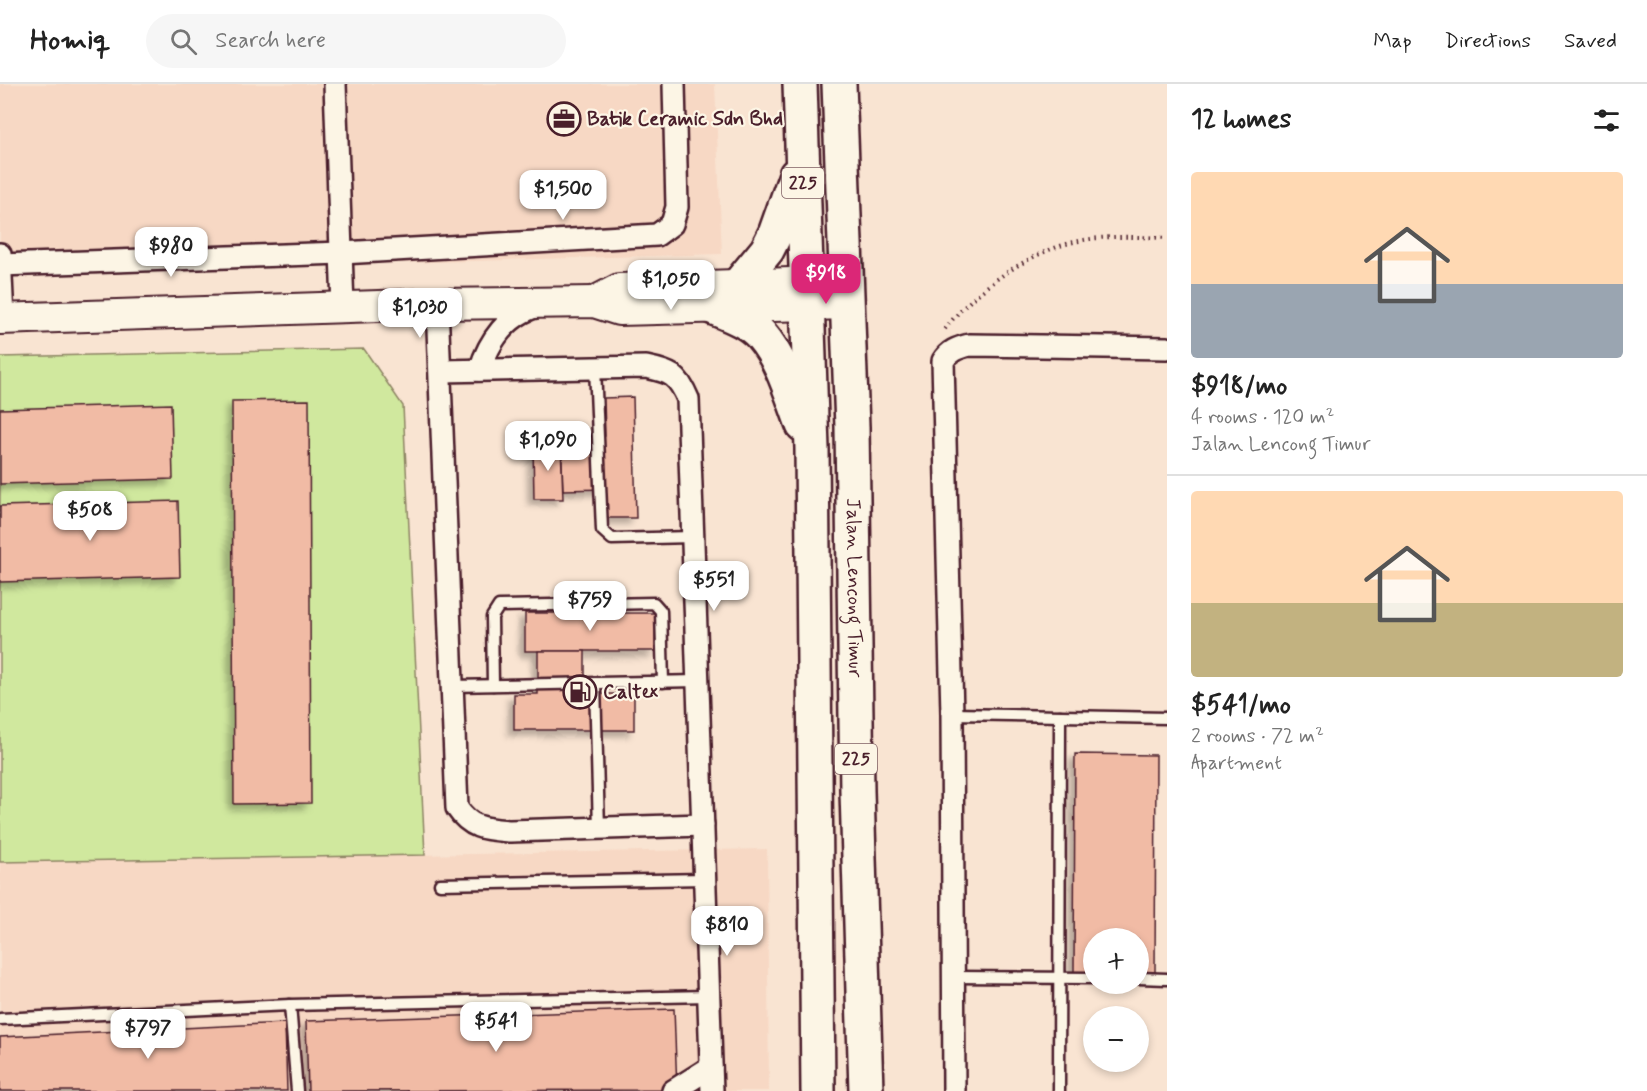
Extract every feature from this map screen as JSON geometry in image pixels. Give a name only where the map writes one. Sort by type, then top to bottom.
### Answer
[{"type":"highway","name":"Jalan Lencong Timur","points":[[800,84],[812,449],[818,1091]]},
{"type":"highway","name":"Jalan Lencong Timur","points":[[839,84],[847,292],[866,1091]]},
{"type":"highway","points":[[739,284],[767,250],[802,158]]},
{"type":"highway","points":[[712,307],[747,324],[760,334],[783,375],[812,449]]},
{"type":"street","points":[[335,84],[343,307]]},
{"type":"street","points":[[0,265],[342,253],[657,235],[672,224],[677,207],[674,84]]},
{"type":"street","points":[[0,254],[1,319],[437,304],[594,302],[620,310],[712,307],[806,293],[847,292]]},
{"type":"street","points":[[594,302],[619,289],[739,284],[806,293]]},
{"type":"street","points":[[480,370],[492,341],[502,328],[532,308],[550,303]]},
{"type":"street","points":[[437,304],[457,808],[466,821],[484,829],[510,831],[703,825]]},
{"type":"street","points":[[954,1091],[952,714],[943,361],[947,354],[958,347],[969,345],[1167,348]]},
{"type":"street","points":[[441,371],[646,367],[665,371],[680,381],[687,399],[712,1091]]},
{"type":"street","points":[[673,1091],[711,1066]]},
{"type":"lane","points":[[595,367],[602,530],[612,539],[692,537]]},
{"type":"lane","points":[[493,685],[492,617],[499,606],[654,603],[658,606],[663,682]]},
{"type":"lane","points":[[453,686],[697,681]]},
{"type":"lane","points":[[595,683],[599,829]]},
{"type":"lane","points":[[952,714],[1167,718]]},
{"type":"lane","points":[[1059,1091],[1060,716]]},
{"type":"lane","points":[[440,884],[705,879]]},
{"type":"lane","points":[[953,977],[1083,978]]},
{"type":"lane","points":[[1149,978],[1167,979]]},
{"type":"lane","points":[[0,1019],[290,1005],[708,996]]},
{"type":"lane","points":[[290,1005],[297,1091]]},
{"type":"path","points":[[945,330],[958,312],[999,277],[1050,250],[1079,241],[1167,238]]},
{"type":"shaded area","points":[[0,84],[715,84],[722,254],[0,274]]},
{"type":"shaded area","points":[[767,849],[769,1091],[0,1091],[0,862]]},
{"type":"green space","points":[[364,349],[403,406],[425,855],[0,862],[0,357]]},
{"type":"building","points":[[633,397],[636,518],[607,518],[606,489],[563,490],[561,437],[605,436],[604,398]]},
{"type":"building","points":[[309,400],[311,803],[234,804],[232,401]]},
{"type":"building","points":[[171,404],[173,479],[0,484],[0,409]]},
{"type":"building","points":[[561,444],[563,499],[534,499],[533,445]]},
{"type":"building","points":[[178,501],[180,577],[0,582],[0,506]]},
{"type":"building","points":[[525,613],[655,613],[655,651],[525,651]]},
{"type":"building","points":[[538,651],[585,651],[585,694],[634,694],[634,730],[514,730],[514,694],[538,694]]},
{"type":"building","points":[[1075,754],[1156,755],[1155,973],[1149,973],[1149,928],[1083,928],[1083,972],[1074,972]]},
{"type":"building","points":[[674,1009],[677,1090],[308,1091],[306,1021]]},
{"type":"building","points":[[285,1023],[287,1091],[0,1091],[0,1037]]},
{"type":"place","name":"Batik Ceramic Sdn Bhd","points":[[564,119]]},
{"type":"place","name":"Caltex","points":[[580,692]]}]
